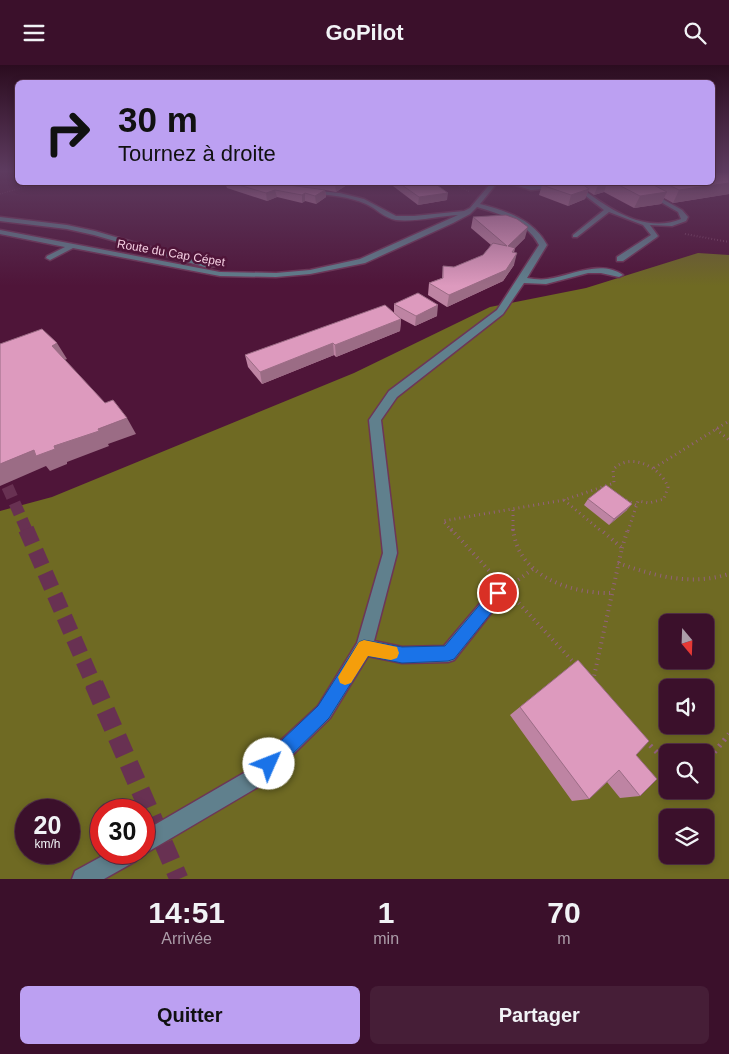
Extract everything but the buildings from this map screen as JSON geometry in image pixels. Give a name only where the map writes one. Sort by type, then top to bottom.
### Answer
[{"type":"street","points":[[381,210],[390,217],[397,218],[436,215],[450,211],[468,213]]},
{"type":"street","name":"Route du Cap Cépet","points":[[0,232],[220,274],[276,275],[334,268],[362,261],[452,222],[471,210]]},
{"type":"street","points":[[155,837],[256,777],[324,712],[364,647],[390,553],[375,420],[393,394],[500,312],[522,281],[543,245],[540,236],[531,228],[512,217],[491,210]]},
{"type":"street","points":[[575,236],[608,210],[624,219],[646,223],[673,223],[680,222],[685,217],[678,210]]},
{"type":"street","points":[[0,219],[67,227],[95,233],[211,265],[220,274]]},
{"type":"street","points":[[620,259],[655,236],[646,223]]},
{"type":"street","points":[[50,258],[71,247]]},
{"type":"street","points":[[522,281],[546,281],[588,271],[601,271],[619,275]]},
{"type":"street","points":[[364,647],[402,655],[448,654],[503,591]]},
{"type":"street","points":[[83,879],[109,864]]},
{"type":"path","points":[[682,234],[729,242]]},
{"type":"path","points":[[654,468],[729,421]]},
{"type":"path","points":[[716,429],[729,440]]},
{"type":"path","points":[[579,668],[503,591],[443,521],[564,500],[614,483],[612,469],[617,464],[624,461],[639,462],[654,468],[667,481],[668,494],[664,499],[657,502],[638,501],[636,505],[618,563],[592,683]]},
{"type":"path","points":[[607,485],[612,491]]},
{"type":"path","points":[[623,499],[636,505]]},
{"type":"path","points":[[564,500],[622,548]]},
{"type":"path","points":[[513,509],[512,527],[516,546],[533,569],[557,585],[586,593],[612,593]]},
{"type":"path","points":[[618,563],[654,577],[691,581],[720,578],[729,574]]},
{"type":"path","points":[[586,675],[599,689]]},
{"type":"path","points":[[714,752],[729,733]]},
{"type":"path","points":[[642,737],[659,755]]},
{"type":"shaded area","points":[[698,253],[729,255],[729,879],[0,879],[0,511],[52,497],[354,373],[490,307],[586,288]]},
{"type":"tunnel","points":[[0,470],[27,531]]},
{"type":"tunnel","points":[[26,529],[94,685]]},
{"type":"tunnel","points":[[94,684],[179,879]]},
{"type":"slow traffic","points":[[345,677],[364,647],[391,653]]},
{"type":"route","points":[[269,764],[324,712],[364,647],[402,655],[448,654],[498,593]]}]
